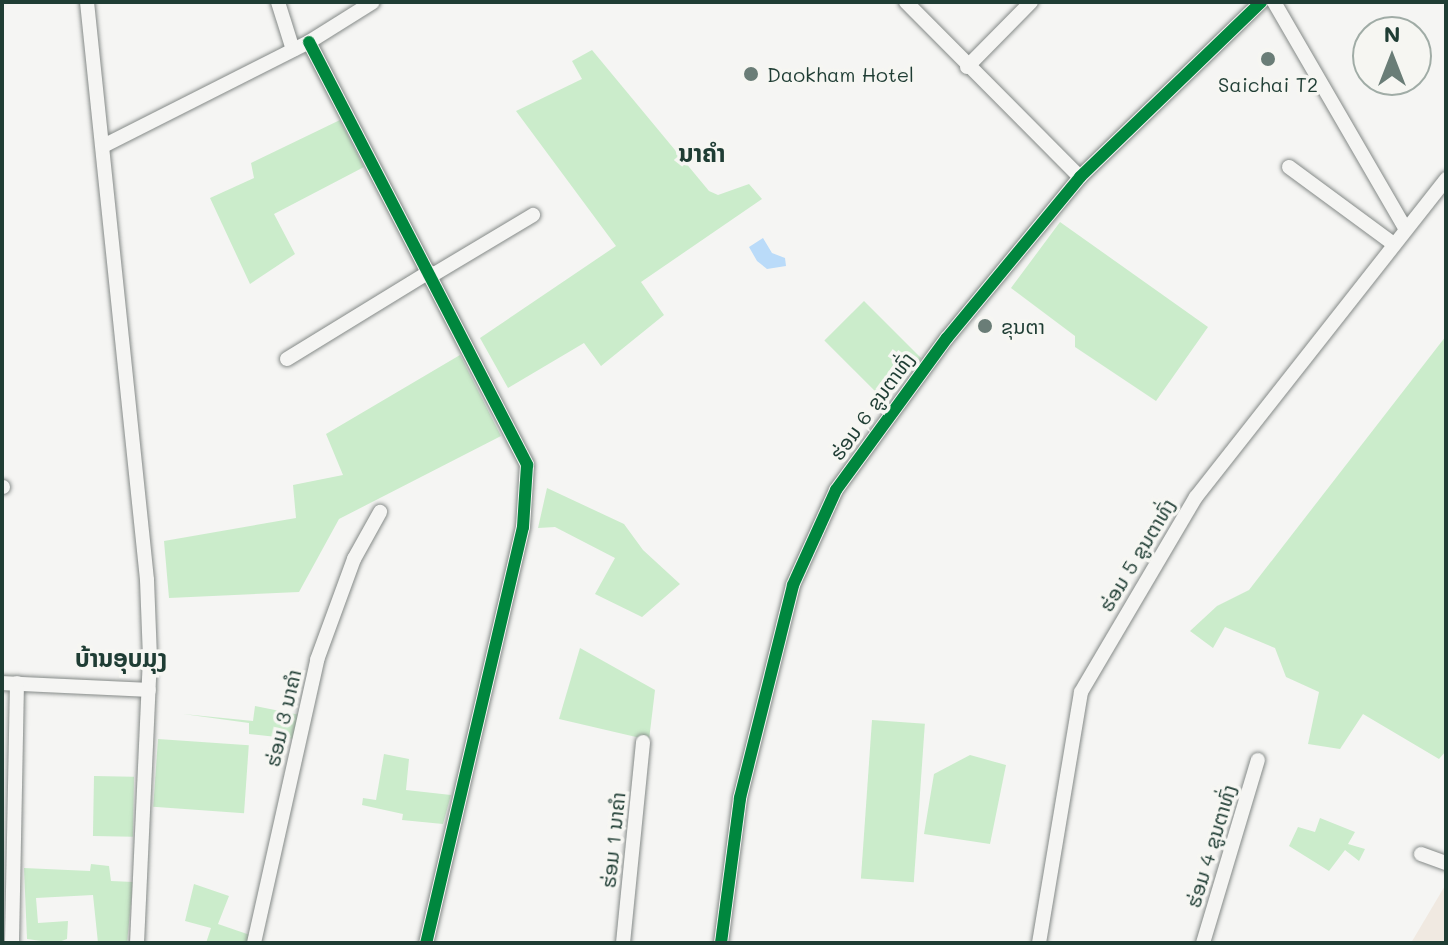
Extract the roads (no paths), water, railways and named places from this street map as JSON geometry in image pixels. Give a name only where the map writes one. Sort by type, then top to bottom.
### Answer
[{"type":"street","points":[[87,2],[142,505],[149,690],[137,943]]},
{"type":"street","points":[[278,2],[293,50]]},
{"type":"street","points":[[103,146],[309,42],[373,2]]},
{"type":"street","points":[[906,2],[967,67],[1080,177]]},
{"type":"street","points":[[967,67],[1031,2]]},
{"type":"street","name":"ຮ່ອມ 6 ຂູນຕາທົ່ງ","points":[[721,943],[740,798],[793,585],[836,490],[947,338],[1080,177],[1261,2]]},
{"type":"street","points":[[1274,2],[1405,228]]},
{"type":"street","points":[[309,42],[521,448],[529,478],[503,619],[426,943]]},
{"type":"street","points":[[1289,167],[1392,243]]},
{"type":"street","name":"ຮ່ອມ 5 ຂູນຕາທົ່ງ","points":[[1039,943],[1081,692],[1196,497],[1392,243],[1446,179]]},
{"type":"street","points":[[287,359],[533,215]]},
{"type":"street","name":"ຮ່ອມ 3 ນາຄຳ","points":[[254,943],[317,660],[354,559],[380,512]]},
{"type":"street","points":[[12,943],[9,683],[149,690]]},
{"type":"street","name":"ຮ່ອມ 1 ນາຄຳ","points":[[623,943],[643,742]]},
{"type":"street","name":"ຮ່ອມ 4 ຂູນຕາທົ່ງ","points":[[1203,943],[1258,760]]},
{"type":"street","points":[[1421,854],[1446,863]]},
{"type":"water","points":[[763,238],[772,253],[785,258],[786,266],[767,269],[757,261],[749,247]]},
{"type":"place","name":"Saichai T2","points":[[1268,59]]},
{"type":"place","name":"Daokham Hotel","points":[[751,74]]},
{"type":"place","name":"ຂຸນຕາ","points":[[985,326]]},
{"type":"district","name":"ນາຄຳ","points":[[702,153]]},
{"type":"district","name":"ບ້ານອຸບມຸງ","points":[[121,658]]}]
